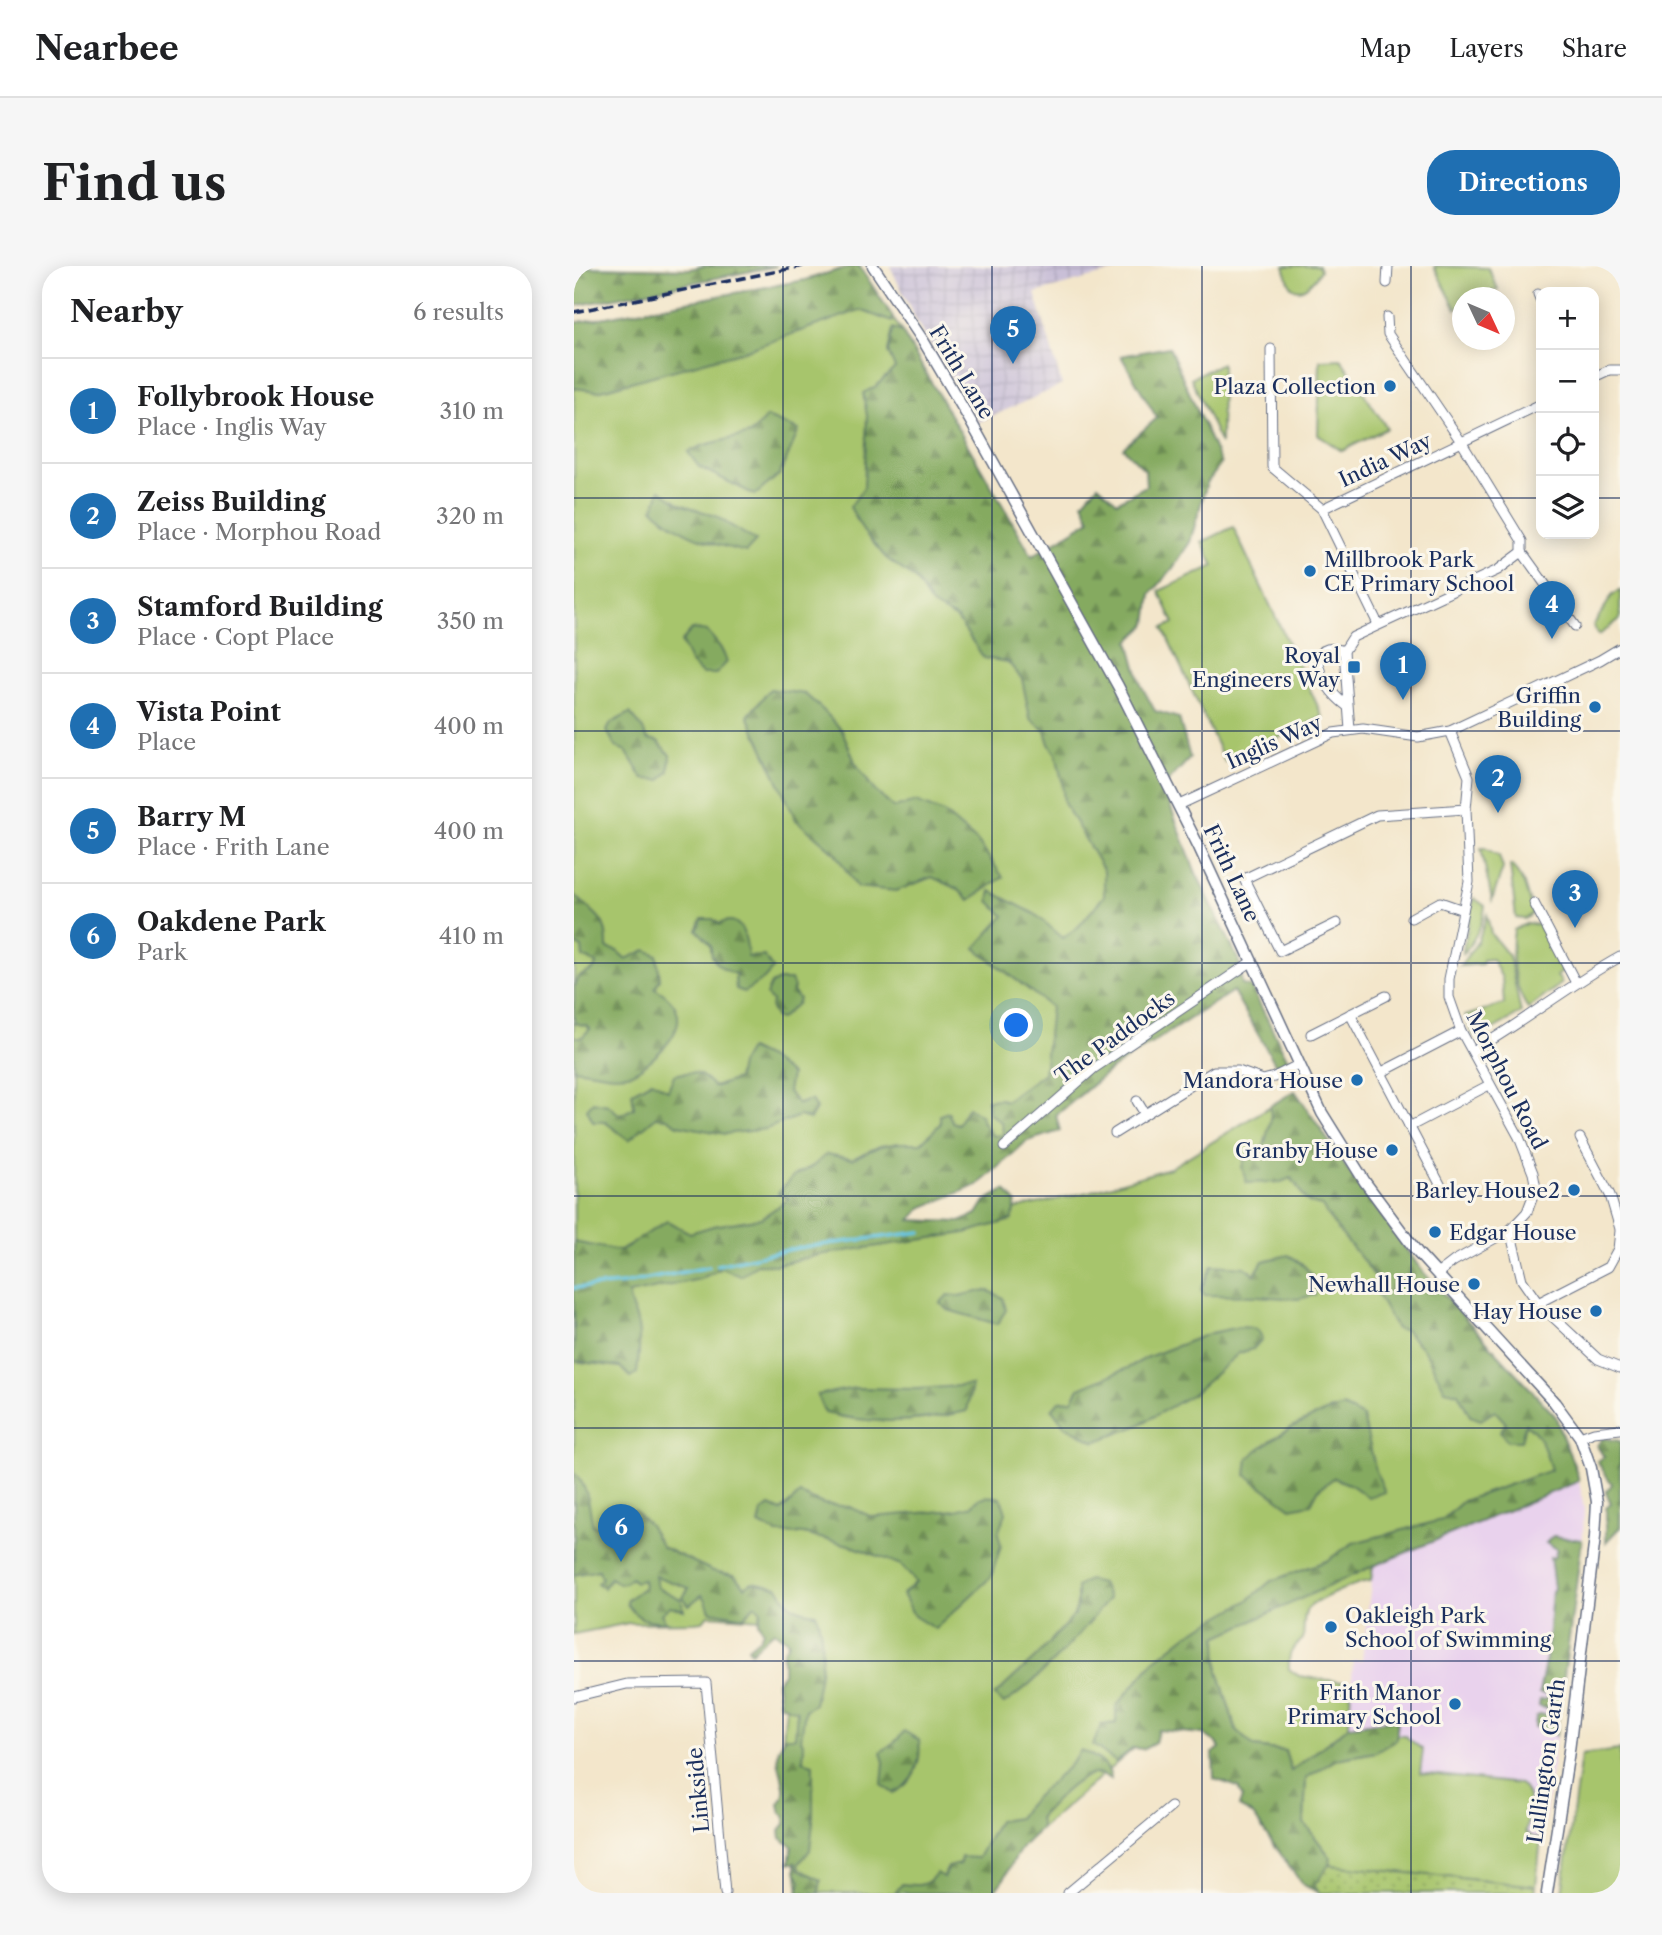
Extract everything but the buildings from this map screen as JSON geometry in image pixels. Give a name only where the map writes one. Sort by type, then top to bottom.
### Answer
[{"type":"street","name":"Frith Lane","points":[[873,266],[971,422],[1118,686],[1179,805],[1322,1113],[1402,1233],[1555,1403],[1580,1437],[1591,1468]]},
{"type":"street","points":[[1387,283],[1388,266]]},
{"type":"street","points":[[1387,317],[1388,334],[1462,443],[1522,541],[1522,552],[1575,626]]},
{"type":"street","points":[[1271,349],[1272,467],[1322,509],[1378,624]]},
{"type":"street","points":[[1599,375],[1609,370],[1620,370]]},
{"type":"street","name":"India Way","points":[[1322,509],[1536,406]]},
{"type":"street","points":[[1350,730],[1344,651],[1353,636],[1498,570],[1522,552]]},
{"type":"street","points":[[1344,651],[1330,647],[1325,649],[1318,661],[1319,669],[1335,697],[1347,706]]},
{"type":"street","name":"Inglis Way","points":[[1179,805],[1333,733],[1350,730],[1377,731],[1418,737],[1450,731],[1620,648]]},
{"type":"street","name":"Morphou Road","points":[[1437,1274],[1454,1261],[1510,1230],[1527,1212],[1536,1188],[1519,1137],[1461,1031],[1449,997],[1449,979],[1469,881],[1466,809],[1469,777],[1450,731]]},
{"type":"street","points":[[1336,923],[1280,951],[1244,879],[1377,815],[1466,809]]},
{"type":"street","points":[[1411,918],[1440,902],[1462,910]]},
{"type":"street","points":[[1534,903],[1576,983]]},
{"type":"street","points":[[1474,1051],[1620,957]]},
{"type":"street","name":"The Paddocks","points":[[1004,1147],[1093,1069],[1251,962]]},
{"type":"street","points":[[1311,1034],[1386,996]]},
{"type":"street","points":[[1350,1014],[1441,1186]]},
{"type":"street","points":[[1382,1072],[1461,1031]]},
{"type":"street","points":[[1115,1133],[1214,1071],[1238,1071],[1263,1080],[1298,1065]]},
{"type":"street","points":[[1409,1127],[1489,1085]]},
{"type":"street","points":[[1137,1101],[1145,1114]]},
{"type":"street","points":[[1538,1303],[1608,1267],[1618,1249],[1620,1230],[1610,1195],[1580,1138]]},
{"type":"street","points":[[1510,1230],[1522,1280],[1538,1303],[1598,1359],[1620,1368]]},
{"type":"street","points":[[1580,1437],[1594,1432],[1620,1429]]},
{"type":"street","name":"Lullington Garth","points":[[1547,1893],[1569,1751],[1595,1536],[1597,1502],[1591,1468]]},
{"type":"street","name":"Linkside","points":[[574,1697],[627,1684],[709,1679],[725,1893]]},
{"type":"street","points":[[1068,1893],[1171,1807]]},
{"type":"shaded area","points":[[890,266],[1133,266],[1035,293],[1062,385],[979,422],[918,324]]},
{"type":"shaded area","name":"Frith Manor Primary School","points":[[1579,1481],[1584,1509],[1583,1535],[1536,1886],[1291,1771],[1349,1726],[1353,1660],[1362,1660],[1373,1566]]},
{"type":"green space","points":[[704,266],[777,266],[574,306],[574,267],[690,269]]},
{"type":"green space","points":[[859,266],[902,332],[1032,557],[1106,678],[1126,1057],[1036,1132],[881,1223],[921,1231],[1092,1191],[1170,1168],[1295,1091],[1352,1176],[1423,1272],[1556,1417],[1579,1481],[1373,1566],[1371,1581],[1336,1592],[1306,1611],[1303,1639],[1291,1652],[1289,1669],[1299,1676],[1351,1683],[1349,1726],[1291,1771],[1285,1751],[1254,1747],[1236,1730],[1218,1671],[1216,1638],[1162,1724],[966,1893],[799,1893],[782,1747],[788,1621],[708,1615],[703,1621],[629,1623],[574,1634],[574,323],[805,280]]},
{"type":"green space","points":[[859,266],[893,317],[892,322],[860,310],[744,351],[598,391],[574,388],[574,323],[805,280]]},
{"type":"green space","points":[[1284,266],[1318,266],[1320,270],[1309,285],[1297,290],[1290,284]]},
{"type":"green space","points":[[1434,267],[1488,268],[1497,287],[1452,287],[1452,301]]},
{"type":"green space","points":[[893,328],[902,332],[1032,556],[1090,520],[1083,502],[1098,485],[1117,502],[1146,486],[1145,470],[1123,448],[1157,418],[1121,356],[1169,347],[1221,464],[1207,483],[1190,542],[1151,594],[1147,624],[1129,641],[1141,685],[1155,711],[1179,718],[1190,758],[1163,787],[1196,873],[1239,961],[1242,985],[1251,987],[1289,1062],[1277,1067],[1233,991],[1107,1072],[1056,1115],[1060,1131],[1027,1141],[978,1185],[923,1207],[910,1220],[960,1222],[977,1214],[985,1201],[1005,1190],[1016,1202],[1012,1220],[965,1233],[819,1255],[775,1265],[757,1264],[741,1276],[722,1268],[700,1279],[629,1294],[639,1340],[637,1373],[631,1377],[620,1367],[574,1361],[574,1242],[620,1251],[667,1221],[690,1233],[761,1218],[789,1199],[778,1193],[793,1176],[813,1166],[827,1154],[852,1159],[880,1146],[921,1143],[940,1124],[940,1115],[948,1112],[952,1122],[958,1124],[968,1107],[981,1116],[993,1136],[1003,1135],[1002,1123],[989,1113],[987,1100],[1006,1101],[1044,1073],[1051,1007],[975,948],[1004,916],[989,901],[991,891],[1035,914],[1063,938],[1079,926],[1104,896],[1104,871],[1064,803],[1056,754],[1045,731],[1030,718],[1022,679],[1008,662],[984,658],[957,619],[932,605],[915,579],[886,558],[863,531],[850,507],[864,487],[867,416],[863,393],[875,387],[895,368],[888,352]]},
{"type":"green space","points":[[1341,359],[1387,428],[1342,451],[1318,435],[1320,360]]},
{"type":"green space","points":[[1222,363],[1221,444],[1191,378]]},
{"type":"green space","points":[[767,417],[799,430],[780,474],[755,495],[699,467],[688,452],[704,445],[750,434]]},
{"type":"green space","points":[[660,490],[681,504],[715,516],[756,541],[746,552],[707,542],[686,533],[653,509]]},
{"type":"green space","points":[[1233,527],[1323,717],[1225,762],[1163,628],[1174,623],[1159,591],[1214,566],[1202,542]]},
{"type":"green space","points":[[1620,590],[1620,619],[1599,635],[1593,626],[1612,596]]},
{"type":"green space","points":[[692,629],[707,631],[723,652],[727,662],[716,674],[702,674],[690,662],[681,642]]},
{"type":"green space","points":[[770,689],[805,694],[842,730],[855,762],[874,790],[894,808],[916,802],[944,813],[977,841],[1003,877],[970,900],[956,888],[932,877],[896,891],[857,887],[835,853],[796,820],[748,716]]},
{"type":"green space","points":[[630,713],[648,739],[658,741],[670,755],[669,771],[661,780],[643,779],[626,751],[616,747],[607,731],[611,723]]},
{"type":"green space","points":[[1481,848],[1499,856],[1503,868],[1492,900]]},
{"type":"green space","points":[[1510,865],[1524,884],[1533,913],[1525,919],[1516,918]]},
{"type":"green space","points":[[574,894],[602,922],[607,948],[617,951],[626,959],[646,950],[657,955],[660,979],[655,988],[667,996],[678,1014],[678,1023],[669,1042],[640,1069],[631,1073],[621,1075],[574,1069],[574,1037],[582,1037],[590,1029],[574,1023],[574,988],[578,977],[593,970],[597,963],[583,957],[582,948],[574,944]]},
{"type":"green space","points":[[1474,898],[1485,906],[1484,913],[1477,932],[1462,955]]},
{"type":"green space","points":[[1487,915],[1491,934],[1509,956],[1521,1013],[1479,1037],[1474,1036],[1465,1016],[1504,1004],[1502,978],[1492,959],[1483,960],[1482,964],[1460,966],[1478,941]]},
{"type":"green space","points":[[702,919],[713,919],[719,924],[727,921],[738,924],[744,935],[748,957],[764,956],[773,969],[764,979],[744,992],[736,989],[737,975],[714,960],[711,945],[697,930]]},
{"type":"green space","points":[[1527,923],[1539,925],[1563,971],[1557,976],[1562,983],[1528,1009],[1516,981],[1512,950],[1514,930]]},
{"type":"green space","points":[[779,980],[791,980],[793,992],[799,999],[780,1019],[776,1018],[771,1009],[772,1001],[766,995],[771,984]]},
{"type":"green space","points":[[749,1049],[770,1059],[791,1075],[788,1092],[798,1104],[811,1100],[816,1109],[810,1119],[799,1116],[766,1129],[725,1134],[678,1125],[667,1118],[656,1117],[629,1140],[605,1122],[593,1122],[587,1109],[593,1102],[608,1105],[620,1115],[634,1108],[632,1092],[652,1081],[668,1090],[674,1075],[681,1073],[696,1074],[714,1087],[737,1079],[740,1064]]},
{"type":"green space","points":[[1295,1091],[1352,1176],[1423,1272],[1556,1417],[1579,1481],[1373,1566],[1217,1637],[1218,1671],[1236,1730],[1254,1747],[1285,1751],[1291,1771],[1349,1726],[1397,1719],[1397,1739],[1376,1752],[1337,1759],[1306,1778],[1304,1823],[1331,1858],[1321,1893],[1303,1885],[1252,1814],[1239,1807],[1242,1797],[1238,1787],[1214,1779],[1213,1753],[1220,1748],[1217,1743],[1203,1734],[1158,1730],[1155,1743],[1144,1749],[1133,1748],[1116,1762],[1093,1745],[1101,1725],[1116,1723],[1116,1706],[1154,1661],[1188,1634],[1247,1601],[1271,1581],[1326,1561],[1353,1543],[1442,1520],[1463,1501],[1551,1470],[1542,1444],[1531,1428],[1525,1424],[1521,1441],[1507,1441],[1500,1431],[1506,1423],[1495,1411],[1481,1420],[1470,1416],[1458,1393],[1445,1390],[1425,1351],[1405,1330],[1396,1329],[1373,1287],[1376,1279],[1322,1206],[1306,1200],[1291,1178],[1281,1182],[1247,1183],[1242,1167],[1245,1158],[1264,1146],[1271,1119],[1270,1106]]},
{"type":"green space","points":[[1288,1255],[1312,1276],[1315,1295],[1298,1299],[1204,1295],[1201,1289],[1212,1265],[1245,1267],[1255,1274],[1263,1261]]},
{"type":"green space","points":[[987,1290],[1003,1298],[1006,1310],[997,1324],[948,1310],[940,1303],[948,1295],[958,1296]]},
{"type":"green space","points":[[1239,1327],[1256,1330],[1262,1339],[1253,1349],[1239,1353],[1193,1394],[1137,1426],[1095,1442],[1065,1426],[1052,1409],[1059,1401],[1072,1400],[1079,1388],[1148,1357],[1211,1333]]},
{"type":"green space","points":[[972,1385],[967,1411],[913,1420],[878,1421],[825,1413],[817,1395],[855,1388],[917,1389]]},
{"type":"green space","points":[[1343,1407],[1363,1417],[1376,1471],[1385,1492],[1368,1497],[1351,1485],[1334,1478],[1319,1489],[1311,1504],[1291,1508],[1246,1475],[1248,1458],[1270,1441],[1304,1421]]},
{"type":"green space","points":[[1602,1438],[1620,1441],[1620,1527],[1606,1542],[1606,1508],[1611,1504],[1606,1492],[1612,1484],[1597,1461],[1604,1457],[1597,1446]]},
{"type":"green space","points":[[574,1473],[586,1491],[593,1526],[603,1527],[611,1512],[634,1510],[649,1525],[662,1547],[713,1571],[734,1575],[745,1587],[752,1582],[778,1587],[792,1606],[816,1613],[822,1647],[820,1670],[814,1704],[805,1710],[801,1739],[804,1746],[803,1761],[813,1764],[813,1822],[810,1850],[799,1864],[800,1869],[821,1880],[819,1893],[798,1893],[801,1881],[796,1871],[796,1863],[789,1863],[792,1847],[781,1838],[780,1830],[785,1824],[785,1815],[781,1813],[779,1804],[783,1798],[784,1786],[778,1751],[785,1737],[795,1737],[797,1710],[780,1704],[777,1681],[783,1673],[783,1652],[789,1642],[774,1631],[751,1652],[748,1648],[760,1638],[763,1631],[758,1623],[761,1610],[755,1605],[744,1617],[710,1611],[702,1595],[689,1605],[683,1597],[689,1588],[655,1576],[657,1587],[681,1599],[684,1610],[670,1606],[661,1614],[666,1622],[648,1620],[636,1614],[627,1604],[627,1600],[644,1587],[643,1580],[635,1582],[631,1578],[619,1584],[610,1578],[604,1588],[597,1583],[602,1578],[599,1570],[574,1575]]},
{"type":"green space","points":[[800,1494],[823,1504],[850,1507],[872,1517],[956,1510],[972,1506],[988,1496],[1001,1498],[1006,1513],[998,1533],[1001,1546],[991,1577],[935,1629],[914,1616],[903,1594],[916,1582],[901,1565],[849,1545],[803,1534],[776,1533],[759,1524],[762,1512],[770,1506],[781,1511]]},
{"type":"green space","points":[[1553,1536],[1582,1540],[1556,1736],[1550,1731],[1535,1727],[1536,1717],[1541,1714],[1549,1716],[1552,1711],[1539,1706],[1540,1700],[1547,1699],[1549,1695],[1539,1693],[1547,1653],[1554,1589],[1550,1557],[1554,1558],[1557,1549],[1546,1543]]},
{"type":"green space","points":[[1088,1580],[1102,1583],[1109,1598],[1060,1655],[1004,1704],[994,1696],[1038,1655],[1074,1615],[1077,1587]]},
{"type":"green space","points":[[904,1731],[919,1740],[918,1764],[906,1784],[893,1793],[882,1785],[884,1762],[881,1752]]},
{"type":"green space","points":[[1397,1735],[1404,1735],[1423,1750],[1420,1773],[1520,1784],[1529,1800],[1526,1832],[1541,1839],[1536,1886],[1329,1865],[1331,1858],[1304,1823],[1306,1777],[1337,1759],[1376,1752],[1397,1739]]},
{"type":"green space","points":[[1081,1750],[1104,1765],[1111,1779],[1099,1774],[1090,1775],[1076,1782],[1063,1794],[1039,1818],[1041,1828],[1023,1846],[992,1893],[895,1893],[902,1884],[921,1884],[929,1881],[936,1873],[943,1877],[948,1867],[960,1864],[961,1857],[978,1858],[998,1821],[1018,1818]]},
{"type":"green space","points":[[1620,1750],[1620,1893],[1562,1893],[1581,1755]]},
{"type":"green space","points":[[1329,1865],[1536,1886],[1535,1893],[1320,1893],[1314,1886]]},
{"type":"waterway","points":[[717,1265],[797,1248],[921,1232]]},
{"type":"waterway","points":[[574,1288],[623,1284],[709,1267]]},
{"type":"railway","points":[[574,312],[803,266]]},
{"type":"place","name":"Barry M","points":[[1013,364]]},
{"type":"place","name":"Plaza Collection","points":[[1390,386]]},
{"type":"place","name":"Millbrook Park CE Primary School","points":[[1310,571]]},
{"type":"place","name":"Vista Point","points":[[1552,639]]},
{"type":"place","name":"Royal Engineers Way","points":[[1354,667]]},
{"type":"place","name":"Follybrook House","points":[[1403,700]]},
{"type":"place","name":"Griffin Building","points":[[1595,707]]},
{"type":"place","name":"Zeiss Building","points":[[1498,813]]},
{"type":"place","name":"Stamford Building","points":[[1575,928]]},
{"type":"place","name":"Mandora House","points":[[1357,1080]]},
{"type":"place","name":"Granby House","points":[[1392,1150]]},
{"type":"place","name":"Barley House2","points":[[1574,1190]]},
{"type":"place","name":"Edgar House","points":[[1435,1232]]},
{"type":"place","name":"Newhall House","points":[[1474,1284]]},
{"type":"place","name":"Hay House","points":[[1596,1311]]},
{"type":"place","name":"Oakdene Park","points":[[621,1562]]},
{"type":"place","name":"Oakleigh Park School of Swimming","points":[[1331,1627]]},
{"type":"place","name":"Frith Manor Primary School","points":[[1455,1704]]}]
